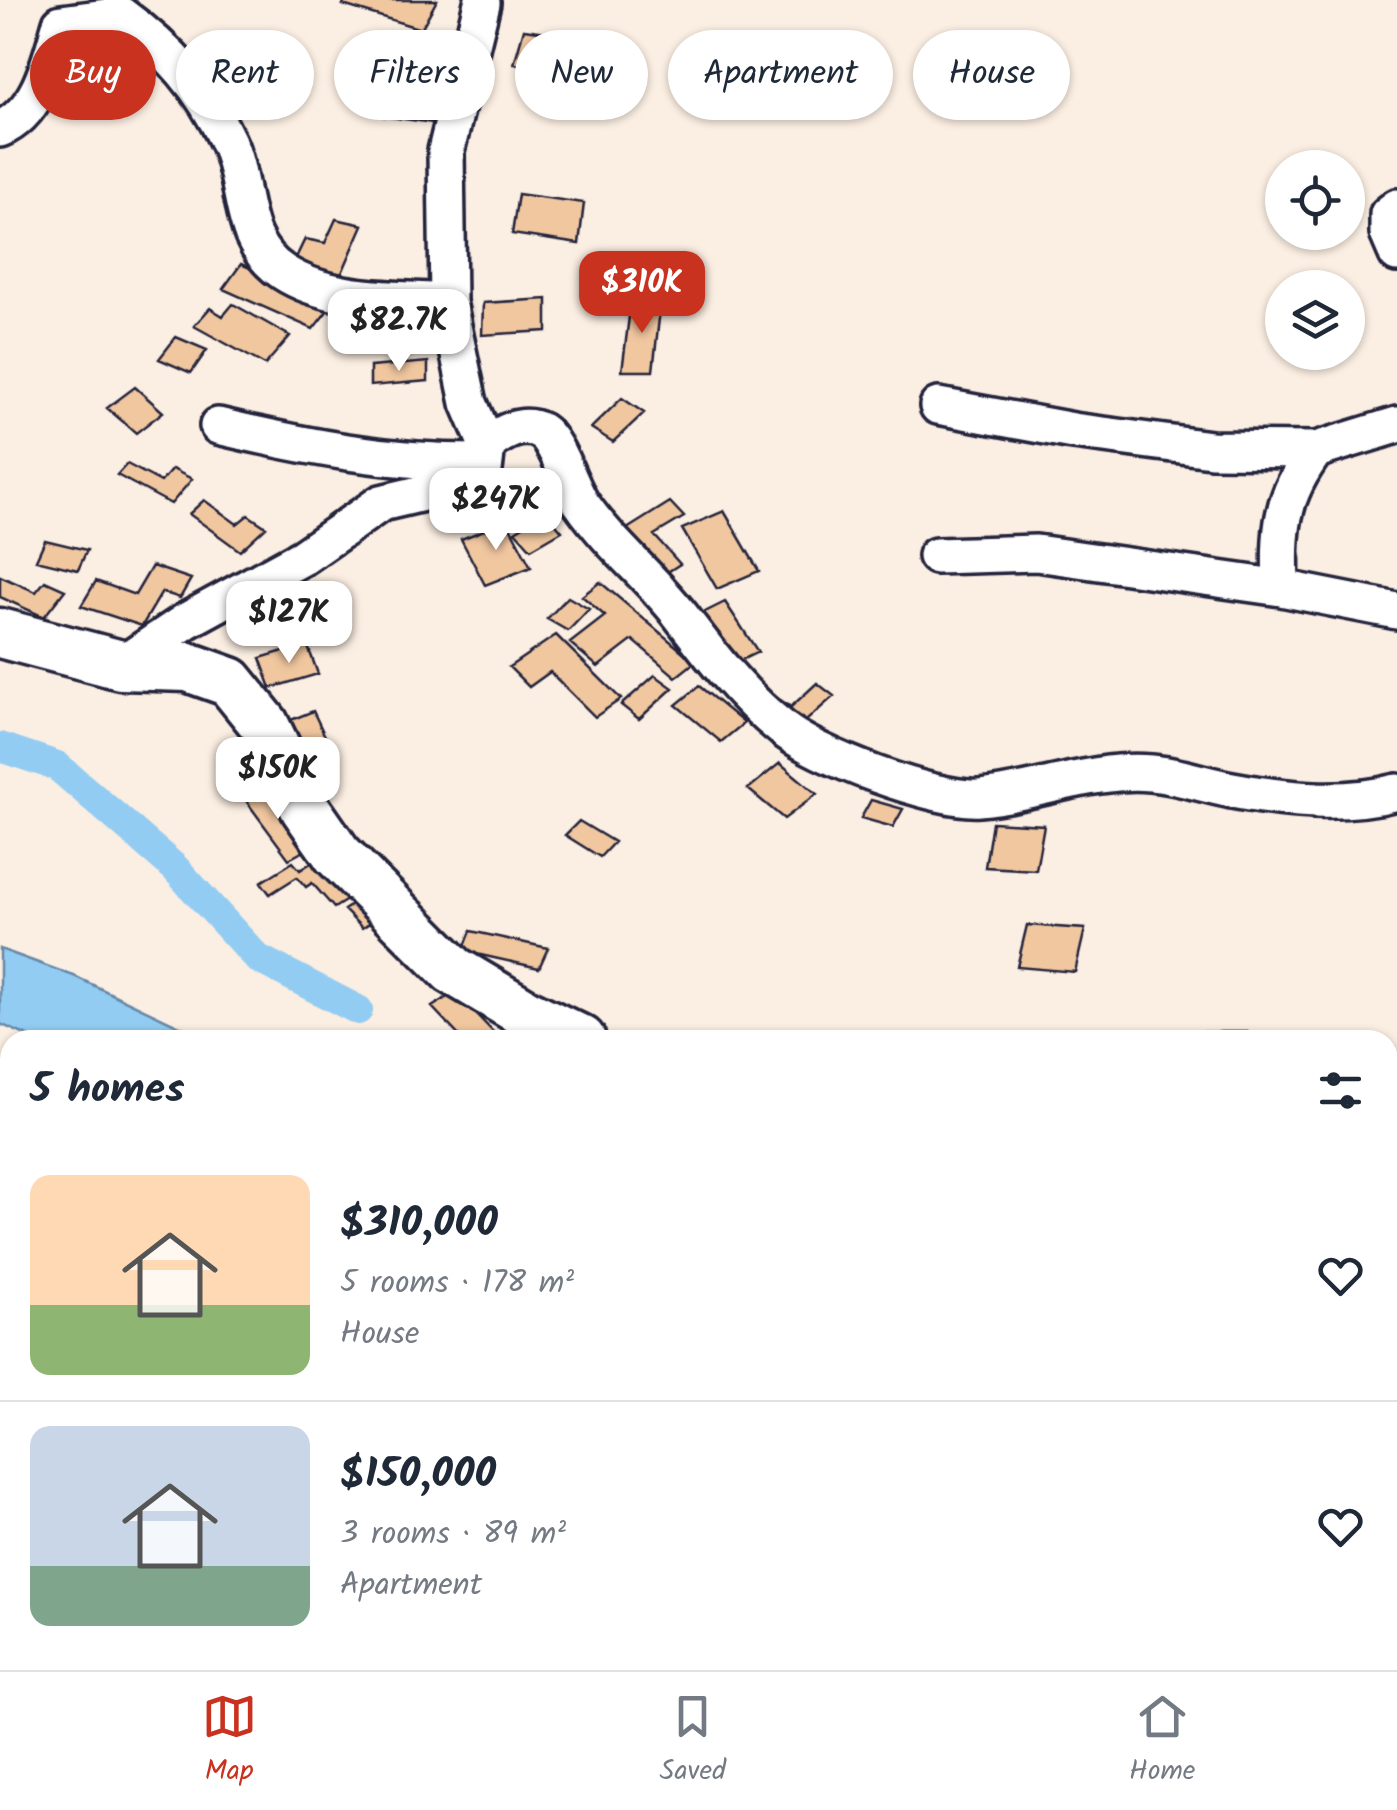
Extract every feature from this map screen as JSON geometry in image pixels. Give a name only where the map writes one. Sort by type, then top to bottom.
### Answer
[{"type":"street","points":[[121,665],[186,622],[303,557],[381,504],[483,479],[486,453],[469,403],[448,302],[446,151],[482,4]]},
{"type":"street","points":[[0,129],[9,126],[41,89],[61,23],[121,15],[167,49],[198,84],[230,146],[253,243],[283,272],[346,295],[448,302]]},
{"type":"street","points":[[1397,207],[1388,214],[1388,233],[1397,254]]},
{"type":"street","points":[[938,406],[1073,431],[1211,449],[1316,450],[1397,425]]},
{"type":"street","points":[[218,426],[330,452],[427,463],[486,453],[502,432],[530,428],[544,432],[569,484],[609,543],[679,614],[742,693],[785,731],[838,760],[939,793],[975,798],[1082,775],[1152,773],[1315,801],[1397,792]]},
{"type":"street","points":[[1281,588],[1278,527],[1297,476],[1316,450]]},
{"type":"street","points":[[936,556],[1036,553],[1281,588],[1397,611]]},
{"type":"street","points":[[0,632],[121,665],[188,666],[230,682],[264,724],[306,808],[350,866],[453,970],[563,1030]]},
{"type":"water","points":[[0,949],[74,976],[188,1030],[14,1030],[0,1024]]},
{"type":"building","points":[[346,0],[437,0],[421,29],[343,5]]},
{"type":"building","points":[[518,194],[584,203],[579,244],[512,234]]},
{"type":"building","points":[[336,219],[363,225],[338,282],[290,270],[305,239],[325,243]]},
{"type":"building","points":[[241,264],[332,305],[313,329],[223,289]]},
{"type":"building","points":[[547,299],[547,331],[482,335],[483,303]]},
{"type":"building","points":[[631,301],[661,301],[653,371],[622,371]]},
{"type":"building","points":[[233,304],[290,336],[265,365],[194,326],[210,308],[223,316]]},
{"type":"building","points":[[423,312],[425,344],[377,349],[376,323],[389,322],[389,316]]},
{"type":"building","points":[[176,337],[207,350],[191,373],[159,359]]},
{"type":"building","points":[[428,362],[428,381],[370,386],[370,367]]},
{"type":"building","points":[[135,387],[163,412],[136,433],[107,408]]},
{"type":"building","points":[[622,398],[644,413],[613,442],[591,428]]},
{"type":"building","points":[[127,464],[161,482],[172,469],[192,479],[171,504],[117,475]]},
{"type":"building","points":[[204,500],[237,524],[248,515],[266,527],[240,551],[189,514]]},
{"type":"building","points":[[670,502],[684,517],[654,535],[680,564],[658,578],[619,534]]},
{"type":"building","points":[[724,511],[759,571],[717,589],[682,529]]},
{"type":"building","points":[[546,512],[562,531],[531,549],[515,531]]},
{"type":"building","points":[[507,521],[531,567],[485,585],[461,539]]},
{"type":"building","points":[[45,540],[87,550],[78,570],[36,560]]},
{"type":"building","points":[[152,566],[191,579],[180,598],[162,592],[142,626],[81,606],[96,581],[135,595]]},
{"type":"building","points":[[0,576],[36,592],[45,581],[65,590],[44,617],[0,597]]},
{"type":"building","points":[[600,582],[695,662],[676,677],[633,640],[598,667],[570,643],[605,616],[582,596]]},
{"type":"building","points":[[568,597],[589,609],[568,631],[547,619]]},
{"type":"building","points":[[725,602],[758,652],[723,669],[691,619]]},
{"type":"building","points":[[556,635],[621,699],[595,717],[550,672],[529,687],[509,667]]},
{"type":"building","points":[[307,644],[318,674],[271,688],[260,658]]},
{"type":"building","points":[[655,675],[673,688],[639,719],[621,705]]},
{"type":"building","points":[[817,683],[834,696],[797,729],[766,706],[776,697],[791,707]]},
{"type":"building","points":[[699,686],[744,723],[721,742],[676,705]]},
{"type":"building","points":[[313,711],[334,755],[312,763],[291,720]]},
{"type":"building","points":[[780,763],[817,794],[784,819],[748,789]]},
{"type":"building","points":[[268,785],[313,846],[289,859],[244,798]]},
{"type":"building","points":[[871,800],[903,809],[893,827],[861,818]]},
{"type":"building","points":[[579,821],[614,842],[600,857],[565,835]]},
{"type":"building","points":[[992,822],[1044,825],[1036,870],[985,867]]},
{"type":"building","points":[[320,857],[355,895],[334,908],[312,883],[306,887],[297,877],[270,894],[261,882],[293,862],[300,870]]},
{"type":"building","points":[[359,900],[377,918],[362,928],[344,910]]},
{"type":"building","points":[[1027,925],[1085,929],[1075,972],[1017,967]]},
{"type":"building","points":[[471,931],[548,948],[539,968],[463,951]]},
{"type":"building","points":[[455,992],[491,1030],[454,1030],[432,1007]]},
{"type":"waterway","points":[[0,747],[57,766],[175,868],[257,958],[358,1010]]}]
